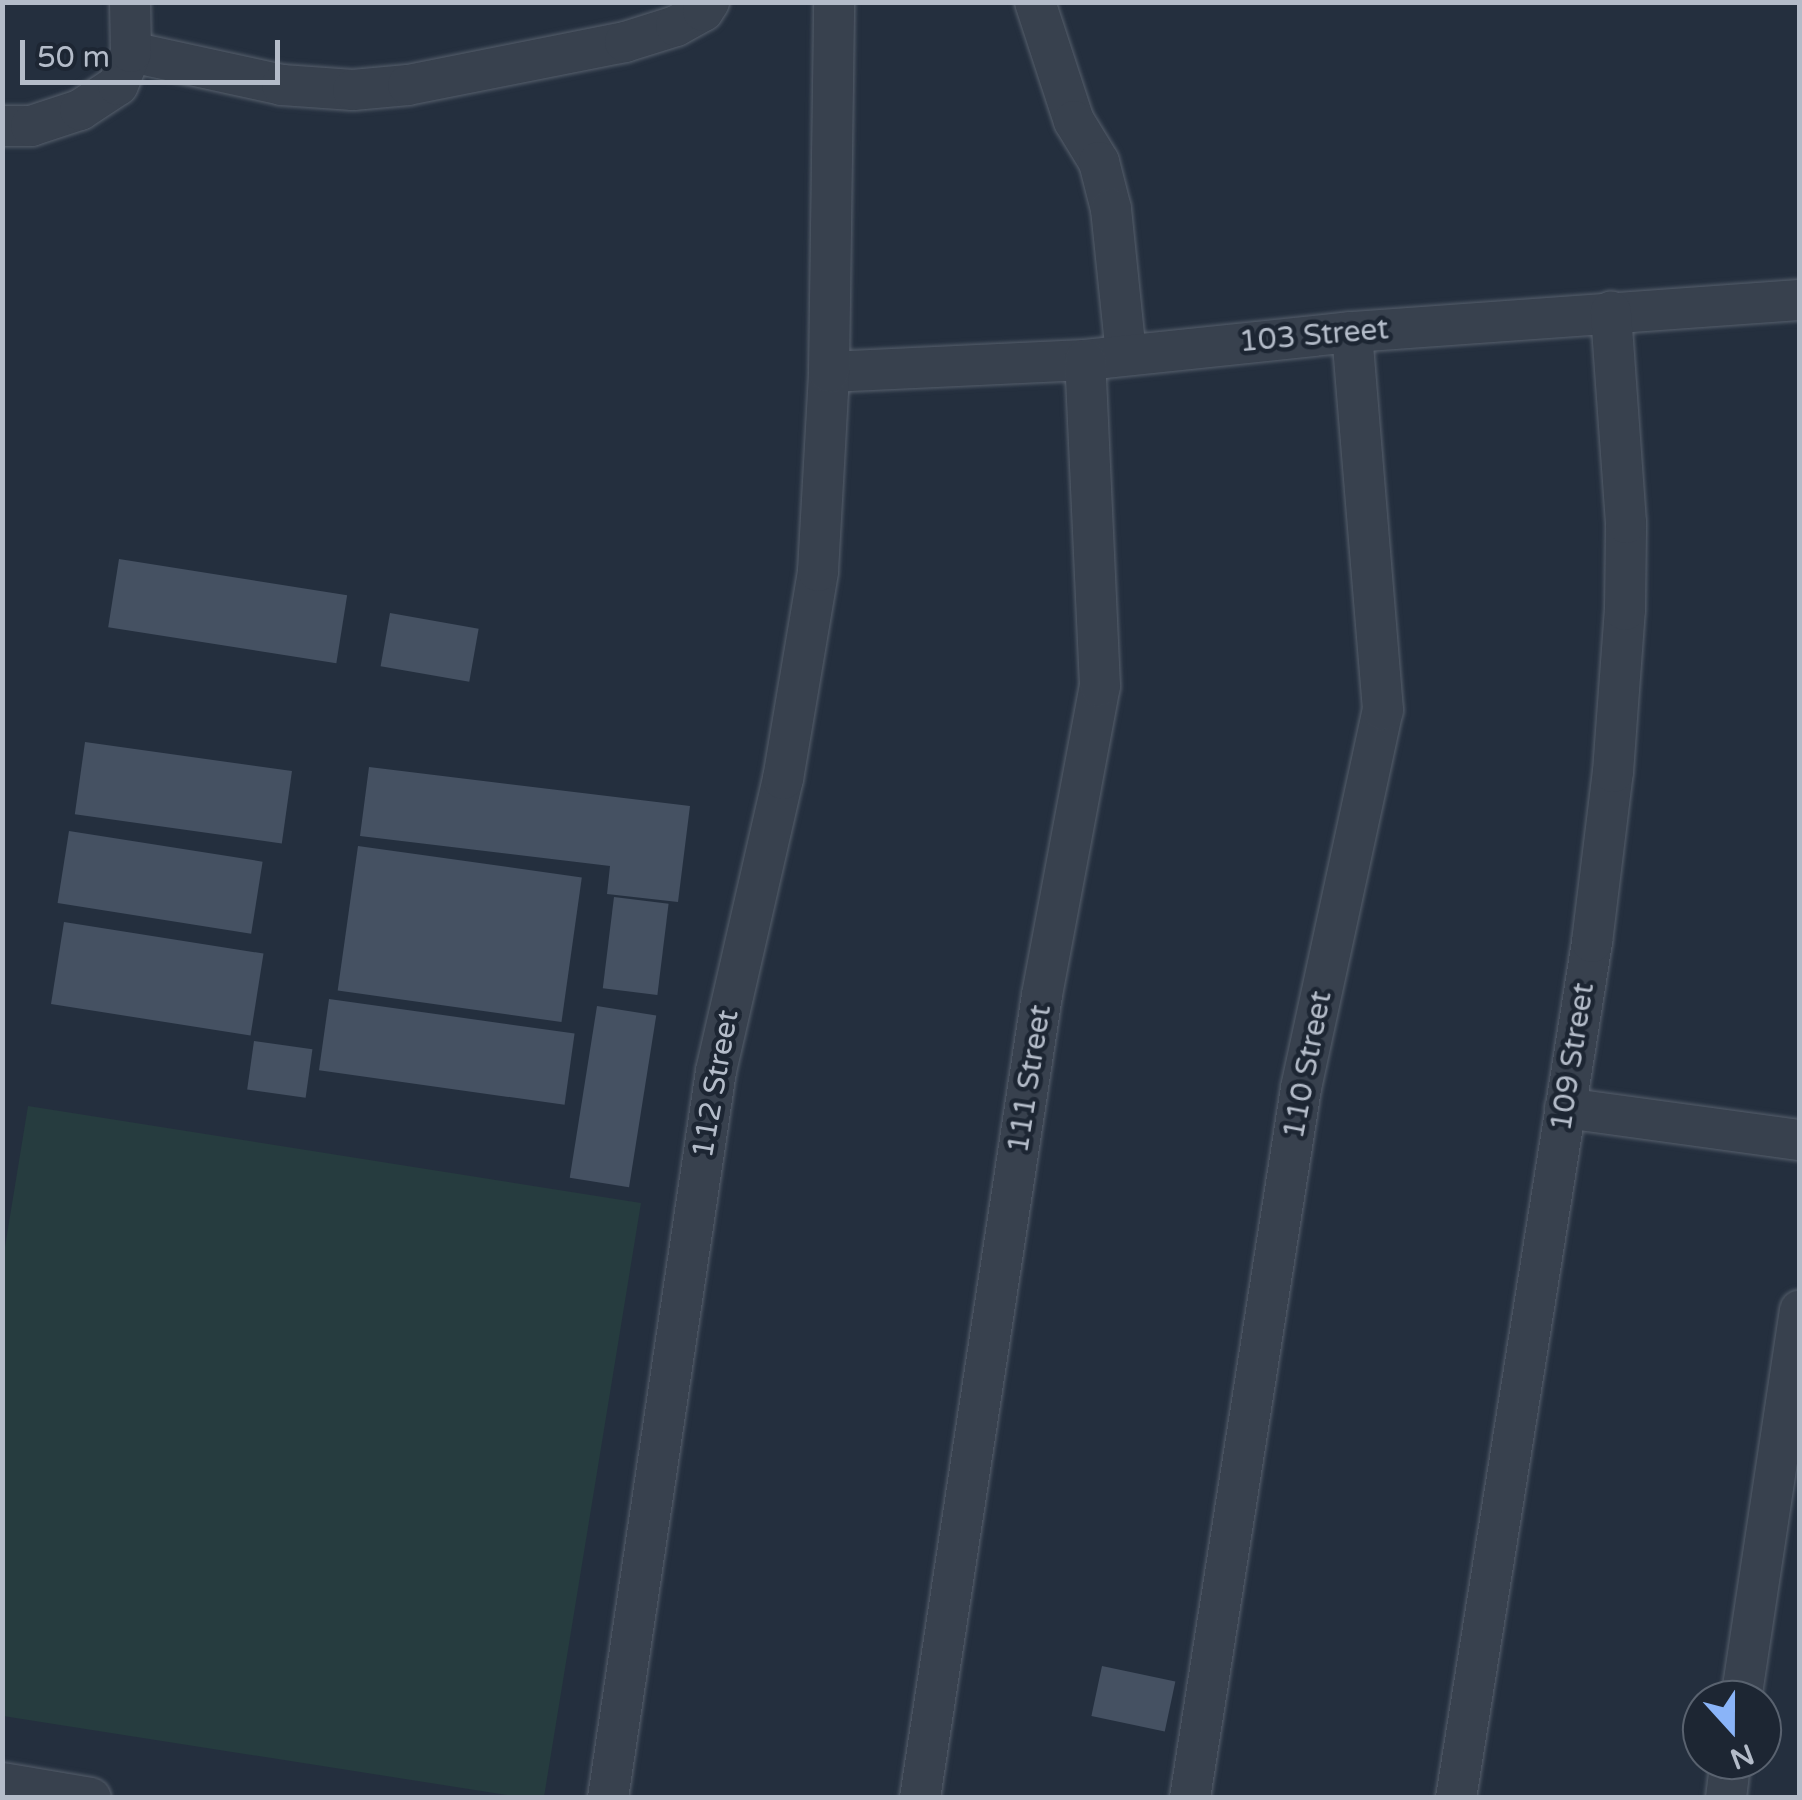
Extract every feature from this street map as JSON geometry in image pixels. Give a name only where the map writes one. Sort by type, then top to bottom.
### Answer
[{"type":"street","points":[[2,126],[31,126],[80,110],[118,85],[131,52],[130,2]]},
{"type":"street","points":[[131,52],[282,86],[390,86],[625,42],[676,26],[703,11],[709,2]]},
{"type":"street","name":"112 Street","points":[[608,1798],[716,1071],[783,779],[818,571],[829,372],[834,2]]},
{"type":"street","points":[[1035,2],[1074,121],[1099,162],[1107,193],[1126,353]]},
{"type":"street","name":"103 Street","points":[[829,372],[1085,360],[1352,332],[1800,300]]},
{"type":"street","name":"109 Street","points":[[1456,1798],[1565,1108],[1613,772],[1626,610],[1626,523],[1612,312]]},
{"type":"street","name":"110 Street","points":[[1190,1798],[1301,1088],[1383,710],[1352,332]]},
{"type":"street","name":"111 Street","points":[[920,1798],[1042,995],[1100,686],[1085,360]]},
{"type":"street","points":[[1565,1108],[1800,1140]]},
{"type":"street","points":[[1744,1680],[1800,1310]]},
{"type":"street","points":[[2,1783],[90,1798]]},
{"type":"green space","points":[[28,1106],[641,1203],[544,1797],[520,1797],[3,1716],[3,1259]]},
{"type":"building","points":[[119,559],[347,595],[336,663],[108,627]]},
{"type":"building","points":[[390,613],[479,629],[469,682],[381,666]]},
{"type":"building","points":[[85,742],[292,771],[282,843],[75,814]]},
{"type":"building","points":[[369,767],[690,806],[678,902],[607,894],[610,866],[360,836]]},
{"type":"building","points":[[69,831],[263,862],[251,934],[58,903]]},
{"type":"building","points":[[358,846],[582,877],[561,1022],[338,991]]},
{"type":"building","points":[[614,897],[669,904],[657,995],[603,988]]},
{"type":"building","points":[[64,922],[264,954],[251,1036],[51,1004]]},
{"type":"building","points":[[329,999],[575,1034],[565,1105],[319,1070]]},
{"type":"building","points":[[597,1006],[656,1015],[629,1187],[570,1178]]},
{"type":"building","points":[[254,1041],[312,1049],[306,1098],[247,1090]]},
{"type":"building","points":[[1102,1666],[1175,1682],[1165,1731],[1091,1716]]}]
